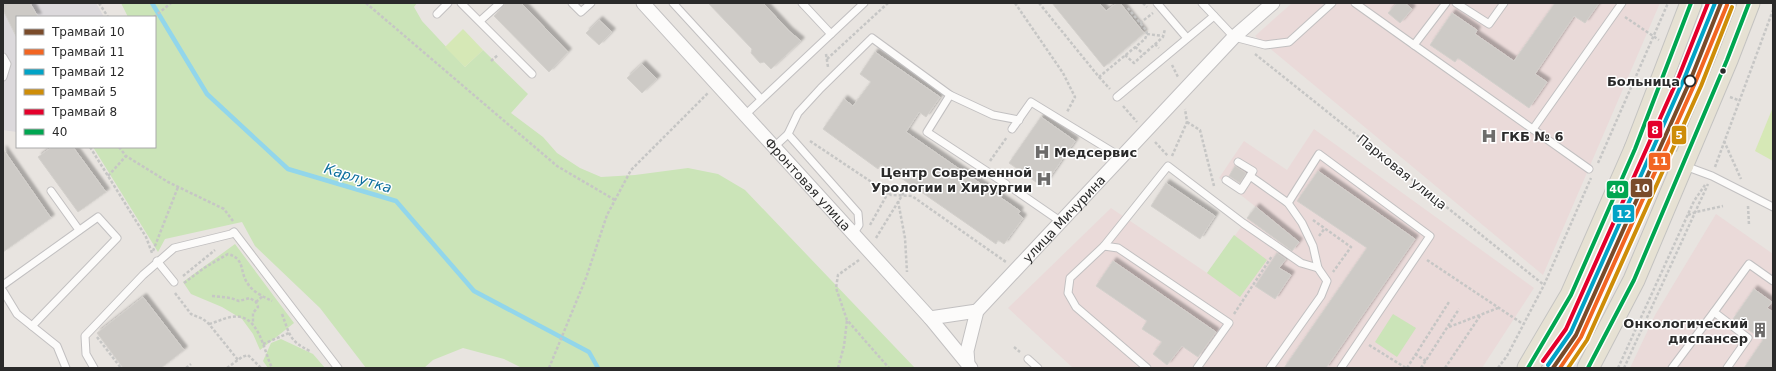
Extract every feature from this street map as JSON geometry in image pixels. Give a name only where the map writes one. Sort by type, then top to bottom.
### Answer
[{"type":"main road","points":[[1528,368],[1571,295],[1635,149],[1691,3]]},
{"type":"main road","points":[[1588,368],[1634,280],[1749,3]]},
{"type":"main road","points":[[1635,149],[1683,165]]},
{"type":"street","name":"Фронтовая улица","points":[[643,3],[930,318],[969,366]]},
{"type":"street","name":"улица Мичурина","points":[[969,366],[967,351],[977,311],[1234,37],[1273,3]]},
{"type":"street","points":[[930,318],[977,311]]},
{"type":"lane","points":[[437,14],[448,3]]},
{"type":"lane","points":[[461,3],[532,74]]},
{"type":"lane","points":[[480,21],[500,3]]},
{"type":"lane","points":[[572,3],[581,12],[591,3]]},
{"type":"lane","points":[[674,3],[761,99]]},
{"type":"lane","points":[[802,3],[831,34]]},
{"type":"lane","points":[[745,115],[864,3]]},
{"type":"lane","points":[[1157,3],[1187,38]]},
{"type":"lane","points":[[1202,3],[1234,37],[1265,45],[1289,42],[1332,3]]},
{"type":"lane","points":[[1355,3],[1592,169]]},
{"type":"lane","points":[[1414,45],[1446,3]]},
{"type":"lane","points":[[1456,3],[1489,24],[1504,3]]},
{"type":"lane","points":[[1533,129],[1622,3]]},
{"type":"lane","points":[[1117,98],[1214,16]]},
{"type":"lane","points":[[774,147],[788,134],[798,113],[872,38],[950,95],[992,115],[1018,120]]},
{"type":"lane","points":[[3,56],[7,64],[3,77]]},
{"type":"lane","points":[[950,95],[927,132],[1006,184]]},
{"type":"lane","points":[[1012,129],[1031,102],[1121,157]]},
{"type":"lane","points":[[788,134],[858,213],[859,225],[853,234]]},
{"type":"lane","points":[[1288,202],[1318,154],[1430,236],[1341,368]]},
{"type":"lane","points":[[1226,180],[1240,190],[1250,176],[1253,171],[1238,162]]},
{"type":"lane","points":[[1683,165],[1712,176],[1773,207]]},
{"type":"lane","points":[[1147,368],[1076,307],[1068,293],[1070,278],[1104,246],[1168,166],[1218,204],[1301,263],[1318,268]]},
{"type":"lane","points":[[1250,176],[1288,202],[1302,223],[1313,246],[1318,268],[1327,281],[1321,296],[1270,368]]},
{"type":"lane","points":[[1015,190],[1060,221]]},
{"type":"lane","points":[[51,191],[79,230]]},
{"type":"lane","points":[[3,286],[98,217],[117,238],[32,326]]},
{"type":"lane","points":[[94,368],[86,354],[85,336],[156,262],[174,248],[234,232],[250,256],[338,368]]},
{"type":"lane","points":[[1104,246],[1118,248],[1229,323],[1196,368]]},
{"type":"lane","points":[[156,262],[178,282]]},
{"type":"lane","points":[[1672,368],[1749,264],[1773,281]]},
{"type":"lane","points":[[3,291],[16,314],[57,346],[66,368]]},
{"type":"lane","points":[[1714,312],[1748,338],[1727,368]]},
{"type":"lane","points":[[1028,359],[1038,368]]},
{"type":"path","points":[[99,3],[107,16]]},
{"type":"path","points":[[155,16],[171,3]]},
{"type":"path","points":[[366,3],[557,166],[615,200]]},
{"type":"path","points":[[827,59],[888,3]]},
{"type":"path","points":[[1015,3],[1063,73],[1075,97],[1062,121]]},
{"type":"path","points":[[1039,3],[1145,132],[1171,159],[1187,122],[1182,92]]},
{"type":"path","points":[[1143,3],[1158,17]]},
{"type":"path","points":[[1592,169],[1654,38],[1668,3]]},
{"type":"path","points":[[1099,76],[1145,39],[1147,34],[1146,30],[1127,7]]},
{"type":"path","points":[[1624,368],[1712,176],[1773,10]]},
{"type":"path","points":[[1616,11],[1654,38]]},
{"type":"path","points":[[1140,23],[1153,13]]},
{"type":"path","points":[[1691,103],[1677,97],[1707,24],[1722,29]]},
{"type":"path","points":[[1125,55],[1134,63],[1163,36],[1165,28]]},
{"type":"path","points":[[1147,34],[1163,36]]},
{"type":"path","points":[[1135,47],[1144,54]]},
{"type":"path","name":"Парковая улица","points":[[1260,58],[1544,285]]},
{"type":"path","points":[[549,368],[586,278],[608,215],[631,170],[717,84]]},
{"type":"path","points":[[798,113],[804,137],[891,195],[912,196],[1016,268]]},
{"type":"path","points":[[1187,122],[1200,130],[1218,204]]},
{"type":"path","points":[[984,169],[1005,139]]},
{"type":"path","points":[[91,148],[146,237],[156,262]]},
{"type":"path","points":[[120,148],[126,156],[178,186],[224,209],[233,221],[234,232]]},
{"type":"path","points":[[108,176],[126,156]]},
{"type":"path","points":[[1498,368],[1507,356],[1544,285],[1592,176]]},
{"type":"path","points":[[1618,368],[1694,201],[1712,176]]},
{"type":"path","points":[[152,253],[178,186]]},
{"type":"path","points":[[880,233],[906,189]]},
{"type":"path","points":[[870,226],[888,193]]},
{"type":"path","points":[[898,201],[905,238],[907,276]]},
{"type":"path","points":[[1688,215],[1723,206]]},
{"type":"path","points":[[1312,220],[1351,247],[1327,281]]},
{"type":"path","points":[[1229,323],[1278,247]]},
{"type":"path","points":[[870,253],[838,275],[836,288],[847,320],[889,368]]},
{"type":"path","points":[[1418,253],[1523,324]]},
{"type":"path","points":[[178,282],[228,254],[237,259],[242,267],[243,275],[249,286],[274,302]]},
{"type":"path","points":[[178,282],[203,259]]},
{"type":"path","points":[[174,291],[191,314],[203,319],[209,324],[238,360]]},
{"type":"path","points":[[212,296],[238,300],[250,298],[256,302],[258,307],[253,313],[252,323]]},
{"type":"path","points":[[256,302],[263,296]]},
{"type":"path","points":[[1360,339],[1407,368],[1448,302]]},
{"type":"path","points":[[1448,327],[1499,308]]},
{"type":"path","points":[[1421,368],[1459,309]]},
{"type":"path","points":[[281,312],[292,339],[300,346],[315,354]]},
{"type":"path","points":[[1445,368],[1480,316]]},
{"type":"path","points":[[209,324],[231,317],[246,318],[252,323],[263,344],[272,368]]},
{"type":"path","points":[[838,368],[844,346],[847,320]]},
{"type":"path","points":[[263,344],[289,333]]},
{"type":"path","points":[[94,334],[121,368]]},
{"type":"path","points":[[1415,354],[1426,361]]},
{"type":"path","points":[[227,368],[248,355],[261,368]]},
{"type":"path","points":[[186,368],[191,364]]},
{"type":"shaded area","points":[[3,3],[96,3],[103,16],[16,16],[16,132],[3,130]]},
{"type":"shaded area","name":"ГКБ № 6","points":[[1292,3],[1660,3],[1543,275],[1255,36]]},
{"type":"shaded area","points":[[1314,129],[1534,288],[1482,368],[1073,368],[1008,308],[1111,208],[1207,273],[1256,207],[1219,178],[1244,141],[1287,170]],"holes":[[[1271,262],[1290,275],[1275,299],[1255,286]]]},
{"type":"shaded area","points":[[1716,214],[1773,254],[1773,368],[1630,368],[1655,315]]},
{"type":"green space","points":[[121,3],[417,3],[414,7],[422,21],[465,67],[483,50],[528,94],[511,113],[543,137],[557,153],[580,168],[601,177],[635,175],[688,168],[718,174],[745,190],[915,368],[522,368],[504,359],[463,348],[433,360],[424,368],[366,368],[320,308],[255,246],[242,222],[165,239],[158,252],[94,148],[156,148],[156,16],[128,16]]},
{"type":"green space","points":[[463,29],[483,50],[465,67],[445,47]]},
{"type":"green space","points":[[1773,107],[1773,161],[1755,151]]},
{"type":"green space","points":[[1234,235],[1267,260],[1240,297],[1207,273]]},
{"type":"green space","points":[[235,244],[294,323],[260,350],[253,334],[242,319],[222,307],[191,294],[183,282]]},
{"type":"green space","points":[[1393,314],[1416,328],[1397,357],[1375,342]]},
{"type":"green space","points":[[281,339],[313,354],[325,368],[268,368],[263,361],[271,343]]},
{"type":"building","points":[[3,3],[30,3],[37,16],[16,16],[16,36],[3,10]]},
{"type":"building","points":[[506,3],[521,3],[568,52],[549,72],[494,16]]},
{"type":"building","points":[[708,3],[763,3],[789,31],[801,41],[771,69],[764,62],[760,63],[751,53],[752,49]]},
{"type":"building","points":[[1052,3],[1099,3],[1106,11],[1117,3],[1120,3],[1144,33],[1104,67]]},
{"type":"building","points":[[1397,3],[1405,3],[1412,9],[1400,23],[1388,13]]},
{"type":"building","points":[[1555,3],[1599,3],[1585,23],[1574,16],[1535,74],[1547,82],[1529,108],[1458,58],[1455,62],[1430,45],[1452,13],[1477,30],[1475,34],[1514,61]]},
{"type":"building","points":[[599,20],[612,32],[599,45],[586,33]]},
{"type":"building","points":[[875,52],[940,97],[926,117],[919,112],[906,132],[1020,211],[1018,214],[1023,218],[1004,244],[998,240],[996,244],[881,164],[878,169],[823,129],[844,99],[853,106],[871,82],[860,74]]},
{"type":"building","points":[[642,64],[657,79],[642,93],[627,78]]},
{"type":"building","name":"Медсервис","points":[[1041,117],[1075,141],[1043,187],[1009,163]]},
{"type":"building","points":[[51,148],[74,148],[106,192],[78,212],[38,157]]},
{"type":"building","points":[[3,149],[51,218],[3,252]]},
{"type":"building","points":[[1235,166],[1246,173],[1240,183],[1229,176]]},
{"type":"building","points":[[1318,171],[1415,239],[1326,368],[1284,368],[1367,248],[1297,201]]},
{"type":"building","points":[[1166,183],[1215,216],[1200,239],[1151,206]]},
{"type":"building","points":[[1256,207],[1299,242],[1292,251],[1247,218]]},
{"type":"building","points":[[1277,253],[1286,259],[1279,268],[1291,275],[1275,299],[1255,286]]},
{"type":"building","points":[[1113,261],[1216,332],[1198,357],[1182,346],[1167,365],[1153,354],[1162,342],[1142,329],[1147,321],[1096,286]]},
{"type":"building","name":"Онкологический диспансер","points":[[1754,289],[1772,302],[1767,308],[1773,312],[1773,368],[1744,368],[1763,340],[1733,319]]},
{"type":"building","points":[[143,297],[184,350],[161,368],[123,368],[97,333]]},
{"type":"waterway","name":"Карлутка","points":[[152,3],[207,94],[288,169],[396,201],[474,291],[589,352],[598,368]]},
{"type":"tram line","name":"8","points":[[1543,361],[1566,329],[1679,76],[1708,3]]},
{"type":"tram line","name":"12","points":[[1548,365],[1571,332],[1684,79],[1715,3]]},
{"type":"tram line","name":"10","points":[[1553,368],[1576,335],[1690,81],[1721,3]]},
{"type":"tram line","name":"11","points":[[1560,368],[1581,337],[1695,83],[1727,5]]},
{"type":"tram line","name":"5","points":[[1568,368],[1587,340],[1701,86],[1732,7]]},
{"type":"transit line","name":"40","points":[[1528,368],[1571,295],[1635,149],[1691,3]]},
{"type":"transit line","name":"40","points":[[1588,368],[1634,280],[1727,60],[1749,3]]},
{"type":"place","name":"Больница","points":[[1690,81]]},
{"type":"place","name":"ГКБ № 6","points":[[1489,136]]},
{"type":"place","name":"Медсервис","points":[[1042,152]]},
{"type":"place","name":"Центр Современной Урологии и Хирургии","points":[[1044,179]]},
{"type":"place","name":"Онкологический диспансер","points":[[1760,330]]}]
